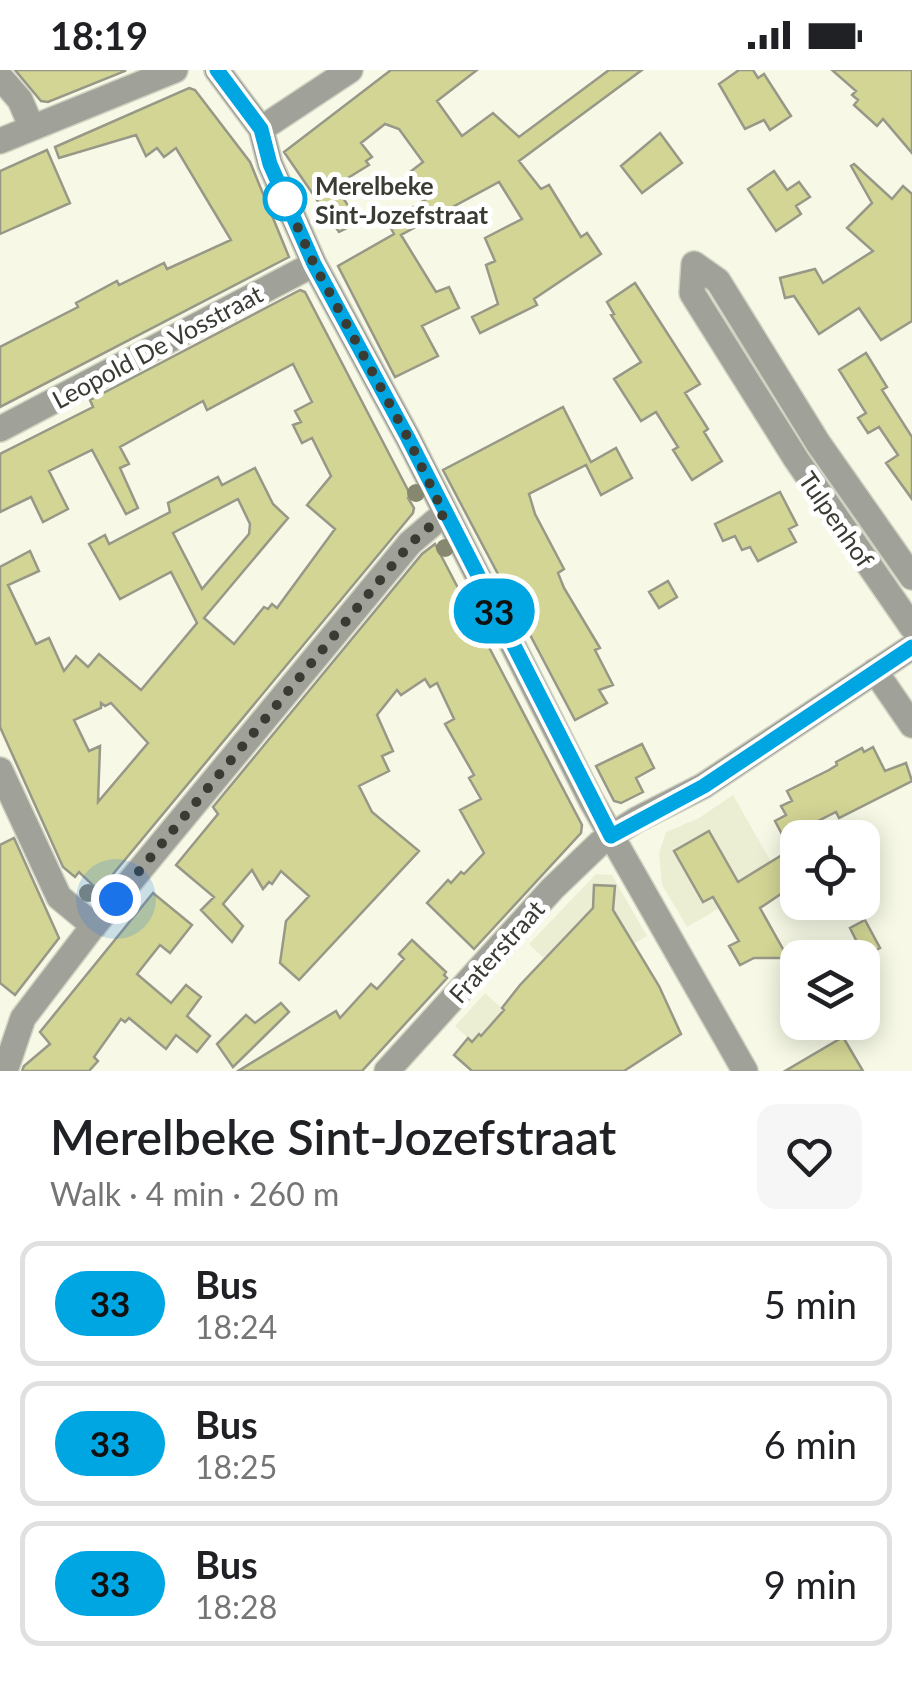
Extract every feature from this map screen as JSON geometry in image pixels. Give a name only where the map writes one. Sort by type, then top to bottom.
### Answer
[{"type":"street","points":[[0,141],[175,70]]},
{"type":"street","points":[[217,70],[261,129],[270,164],[314,264],[408,438],[611,836],[745,1071]]},
{"type":"street","points":[[261,129],[350,70]]},
{"type":"street","points":[[0,77],[20,100],[32,128]]},
{"type":"street","name":"Tulpenhof","points":[[912,577],[818,444],[718,281],[691,252],[692,293],[796,460],[912,627]]},
{"type":"street","name":"Leopold De Vosstraat","points":[[0,429],[314,264]]},
{"type":"street","points":[[742,373],[766,359]]},
{"type":"street","name":"Tulpenhof","points":[[796,460],[818,444]]},
{"type":"street","points":[[5,1071],[23,1018],[94,926],[410,544],[444,514]]},
{"type":"street","name":"Fraterstraat","points":[[387,1071],[552,889],[611,836],[704,786],[912,647]]},
{"type":"street","points":[[874,671],[902,690],[912,725]]},
{"type":"street","points":[[0,770],[59,897],[94,926]]},
{"type":"shaded area","points":[[733,795],[778,874],[687,927],[662,885],[659,853],[666,832],[699,818]]},
{"type":"shaded area","points":[[596,874],[612,875],[647,936],[568,981],[529,944]]},
{"type":"shaded area","points":[[485,993],[538,1041],[504,1071],[455,1026]]},
{"type":"building","points":[[15,70],[125,71],[48,102],[41,101]]},
{"type":"building","points":[[391,70],[477,70],[437,101],[462,136],[493,113],[519,137],[609,70],[642,70],[519,161],[541,189],[549,185],[581,237],[587,233],[601,254],[534,299],[537,305],[480,333],[472,317],[498,304],[486,265],[495,261],[485,238],[522,219],[499,182],[401,235],[436,292],[449,287],[459,308],[422,326],[438,356],[395,377],[338,266],[394,234],[388,223],[428,198],[410,172],[423,162],[399,129],[385,124],[361,143],[372,157],[366,161],[369,165],[335,186],[359,222],[339,232],[284,152]]},
{"type":"building","points":[[739,70],[753,70],[758,78],[764,74],[791,116],[770,130],[764,120],[745,129],[719,84]]},
{"type":"building","points":[[832,70],[912,70],[912,153],[883,119],[877,126],[854,105],[858,100],[852,95],[856,91]]},
{"type":"building","points":[[189,88],[195,90],[250,162],[289,257],[0,407],[0,347],[78,307],[76,303],[117,281],[119,285],[164,263],[167,269],[231,240],[176,148],[164,157],[157,148],[146,156],[136,135],[59,158],[55,147]]},
{"type":"building","points":[[660,133],[682,163],[642,193],[621,166]]},
{"type":"building","points":[[47,150],[70,203],[0,234],[0,171]]},
{"type":"building","points":[[854,164],[892,199],[903,186],[912,194],[912,321],[881,340],[859,308],[819,334],[794,296],[785,298],[780,278],[815,269],[823,283],[873,251],[847,228],[872,203],[851,166]]},
{"type":"building","points":[[774,171],[787,190],[799,182],[810,197],[796,206],[801,214],[776,231],[748,189]]},
{"type":"building","points":[[635,283],[700,384],[685,393],[722,461],[692,480],[673,450],[678,447],[656,412],[641,421],[614,379],[641,362],[607,302]]},
{"type":"building","points":[[300,290],[305,292],[414,508],[99,891],[79,872],[75,877],[63,867],[0,727],[0,567],[30,551],[39,571],[8,585],[36,644],[49,638],[64,671],[76,656],[88,667],[99,654],[141,690],[197,623],[171,572],[120,599],[89,544],[105,535],[109,544],[170,512],[168,503],[218,477],[222,485],[255,468],[273,504],[288,518],[204,618],[234,644],[264,607],[268,609],[272,604],[277,608],[335,529],[307,505],[331,476],[312,438],[302,443],[293,425],[301,422],[295,411],[312,402],[293,364],[207,410],[203,401],[120,447],[129,464],[120,468],[138,508],[126,514],[92,450],[49,471],[68,509],[43,522],[31,497],[0,512],[0,454],[93,407],[90,400]],"holes":[[[238,499],[250,524],[249,534],[202,589],[173,533]],[[101,703],[111,703],[148,743],[98,802],[100,746],[89,751],[74,720],[101,708]]]},
{"type":"building","points":[[866,353],[887,387],[882,390],[912,437],[912,499],[886,463],[898,455],[879,427],[868,433],[858,418],[866,413],[839,370]]},
{"type":"building","points":[[563,407],[591,462],[616,448],[632,478],[601,495],[586,465],[529,494],[535,514],[564,569],[558,573],[564,588],[600,648],[595,650],[613,685],[599,690],[607,703],[575,720],[443,470]]},
{"type":"building","points":[[780,492],[797,525],[789,529],[796,542],[758,561],[750,547],[742,550],[735,536],[723,541],[715,524]]},
{"type":"building","points":[[435,544],[582,825],[581,833],[474,949],[427,903],[448,880],[451,883],[461,872],[464,874],[484,853],[460,810],[481,799],[469,778],[474,775],[445,724],[454,719],[437,683],[430,687],[425,679],[401,695],[397,690],[377,715],[393,751],[382,756],[389,771],[359,786],[372,812],[419,851],[299,980],[280,963],[286,921],[309,896],[281,871],[263,889],[252,870],[223,904],[243,926],[232,942],[201,910],[214,897],[176,865],[218,814],[213,807],[422,554]]},
{"type":"building","points":[[668,581],[677,597],[659,608],[649,592]]},
{"type":"building","points":[[642,744],[654,768],[636,778],[643,792],[621,803],[614,801],[596,766]]},
{"type":"building","points":[[873,747],[885,771],[906,763],[912,781],[839,818],[836,812],[820,820],[780,820],[780,830],[775,821],[786,815],[781,806],[792,801],[787,791],[862,748],[864,752]]},
{"type":"building","points":[[709,831],[738,882],[780,856],[780,894],[760,908],[780,944],[780,958],[754,958],[740,965],[729,946],[739,941],[713,897],[703,902],[674,851]]},
{"type":"building","points":[[14,838],[59,938],[15,995],[0,983],[0,845]]},
{"type":"building","points":[[594,885],[615,886],[613,910],[659,986],[681,1034],[624,1071],[472,1071],[454,1055],[468,1038],[472,1042],[481,1036],[520,985],[593,908]]},
{"type":"building","points":[[153,893],[192,925],[170,953],[160,945],[137,974],[171,1003],[186,985],[201,997],[187,1016],[210,1036],[197,1052],[176,1035],[166,1049],[129,1018],[125,1022],[121,1019],[94,1057],[98,1061],[89,1071],[22,1071],[50,1044],[40,1032]]},
{"type":"building","points":[[865,920],[876,940],[856,940],[850,928]]},
{"type":"building","points":[[412,940],[446,972],[447,978],[362,1071],[238,1071],[336,1011],[340,1018],[371,984],[377,989],[404,959],[399,954]]},
{"type":"building","points":[[281,1003],[289,1012],[233,1067],[217,1044],[246,1015],[255,1023]]},
{"type":"building","points":[[838,1040],[845,1040],[863,1071],[785,1071]]},
{"type":"bus line","name":"33","points":[[217,70],[261,129],[270,164],[314,264],[408,438],[611,836],[704,786],[912,647]]},
{"type":"place","name":"Merelbeke Sint-Jozefstraat","points":[[285,199]]},
{"type":"route","points":[[116,899],[410,544],[444,514],[408,438],[314,264],[285,199]]}]
